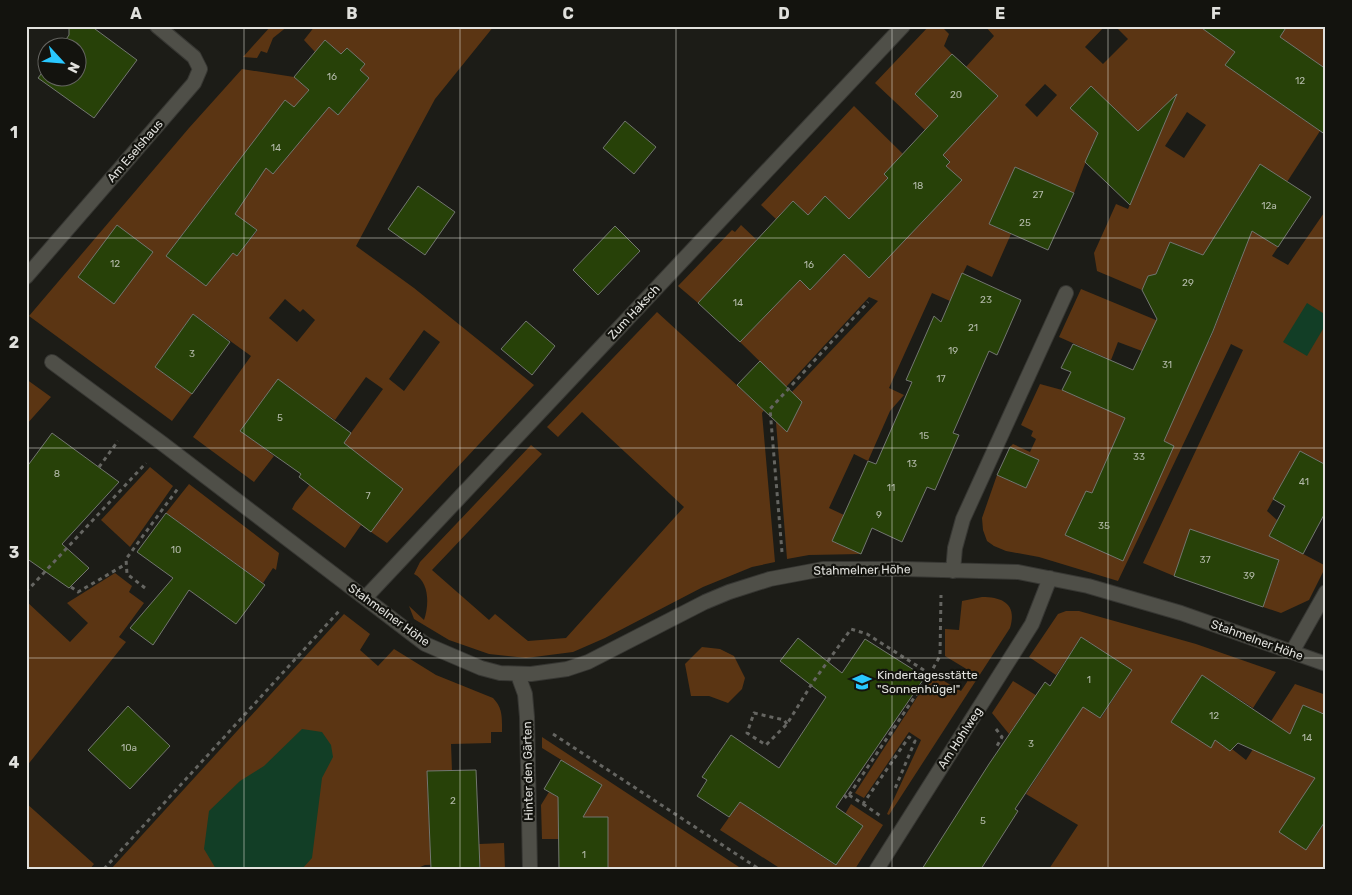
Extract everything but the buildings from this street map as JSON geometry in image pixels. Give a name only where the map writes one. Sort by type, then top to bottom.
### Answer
[{"type":"street","name":"Am Eselshaus","points":[[26,277],[194,83],[200,69],[194,56],[157,26]]},
{"type":"street","name":"Zum Haksch","points":[[361,594],[903,26]]},
{"type":"street","points":[[953,571],[955,548],[963,519],[1066,293]]},
{"type":"street","name":"Stahmelner Höhe","points":[[52,362],[194,467],[425,644],[481,668],[500,673],[518,675],[567,669],[588,662],[705,602],[752,584],[786,575],[823,569],[1018,572],[1050,578],[1088,586],[1181,613],[1326,664]]},
{"type":"street","name":"Am Hohlweg","points":[[877,869],[1032,624],[1050,578]]},
{"type":"street","points":[[1292,652],[1326,592]]},
{"type":"street","name":"Hinter den Gärten","points":[[518,675],[525,694],[527,717],[530,869]]},
{"type":"path","points":[[786,575],[783,560],[770,409],[868,302]]},
{"type":"path","points":[[26,592],[163,444]]},
{"type":"path","points":[[144,588],[127,574],[126,559],[194,467]]},
{"type":"path","points":[[71,587],[78,592],[127,564]]},
{"type":"path","points":[[104,869],[361,594]]},
{"type":"path","points":[[844,795],[847,798],[940,656],[942,594]]},
{"type":"path","points":[[787,724],[784,720],[754,713],[747,733],[766,745],[787,724],[813,682],[851,630],[867,634],[930,674]]},
{"type":"path","points":[[527,717],[759,869]]},
{"type":"path","points":[[863,804],[909,737],[915,741],[893,792]]},
{"type":"path","points":[[849,795],[886,820]]},
{"type":"path","points":[[882,817],[886,809]]},
{"type":"shaded area","points":[[271,26],[288,26],[273,38],[267,53],[261,51],[257,58],[243,57]]},
{"type":"shaded area","points":[[315,26],[494,26],[435,99],[356,246],[414,288],[534,385],[387,543],[361,525],[345,548],[292,509],[383,389],[366,377],[335,420],[317,408],[241,431],[274,456],[254,482],[193,437],[251,356],[193,314],[155,367],[192,394],[172,421],[29,316],[189,128],[242,69],[294,77],[338,115],[369,78],[325,40],[315,52],[304,40]],"holes":[[[227,176],[235,214],[257,231],[237,256],[233,253],[215,269],[203,284],[182,268],[177,241],[212,202],[209,199]],[[285,299],[300,312],[303,309],[315,320],[297,342],[269,318]],[[424,330],[440,342],[404,391],[389,379]]]},
{"type":"shaded area","points":[[929,26],[941,26],[949,34],[944,46],[952,54],[915,94],[960,136],[998,96],[966,67],[994,36],[985,26],[1105,26],[1085,47],[1103,64],[1128,39],[1115,26],[1199,26],[1230,48],[1244,26],[1326,26],[1326,69],[1296,49],[1266,93],[1320,131],[1287,182],[1260,165],[1228,215],[1278,247],[1272,256],[1288,265],[1326,210],[1326,465],[1300,451],[1267,511],[1277,520],[1269,536],[1326,566],[1309,600],[1281,613],[1263,607],[1279,561],[1174,576],[1143,563],[1243,350],[1231,344],[1118,581],[1039,557],[1006,551],[987,541],[983,530],[982,518],[997,475],[1026,488],[1039,461],[1010,447],[1013,444],[1030,452],[1036,439],[1031,436],[1033,431],[1021,425],[1040,384],[1062,390],[1094,404],[1203,351],[1152,329],[1142,351],[1118,342],[1111,360],[1059,337],[1081,289],[1209,342],[1237,271],[1170,242],[1156,274],[1148,276],[1142,290],[1097,271],[1094,253],[1116,204],[1128,209],[1141,179],[1112,151],[1093,143],[1074,193],[1015,167],[989,224],[1011,234],[992,277],[967,265],[950,301],[932,293],[889,388],[904,395],[890,411],[868,461],[854,454],[829,508],[844,515],[832,541],[861,554],[809,555],[787,559],[775,410],[878,301],[869,297],[786,387],[740,342],[777,303],[698,303],[678,286],[732,230],[735,232],[741,225],[810,290],[864,233],[826,197],[808,215],[793,201],[776,219],[761,205],[854,106],[903,154],[884,174],[888,178],[874,193],[914,230],[961,180],[946,166],[950,161],[934,147],[926,131],[875,83]],"holes":[[[1045,84],[1057,95],[1037,117],[1025,105]],[[1071,108],[1119,113],[1100,135]],[[1187,112],[1206,125],[1184,158],[1165,146]]]},
{"type":"shaded area","points":[[1307,303],[1326,315],[1326,324],[1307,356],[1283,342]]},
{"type":"shaded area","points":[[657,312],[764,410],[762,413],[775,562],[752,567],[703,587],[605,638],[573,652],[526,658],[489,654],[449,640],[414,619],[409,606],[424,620],[427,608],[426,588],[414,574],[420,562],[531,445],[542,454],[432,570],[489,620],[495,614],[528,641],[566,638],[684,507],[582,412],[558,437],[547,427]]},
{"type":"shaded area","points":[[26,379],[51,397],[26,425]]},
{"type":"shaded area","points":[[150,467],[173,486],[130,547],[101,520]]},
{"type":"shaded area","points":[[189,484],[279,553],[276,570],[273,568],[263,583],[166,513]]},
{"type":"shaded area","points":[[115,573],[132,586],[129,592],[144,603],[119,637],[126,642],[26,767],[26,601],[70,642],[88,623],[67,603]]},
{"type":"shaded area","points":[[990,597],[1007,604],[1012,613],[1010,628],[889,815],[887,814],[921,740],[909,732],[864,798],[855,793],[932,674],[961,691],[973,673],[945,656],[945,629],[959,630],[962,601]]},
{"type":"shaded area","points":[[1066,611],[1079,611],[1196,644],[1276,672],[1253,708],[1202,675],[1215,740],[1230,751],[1232,749],[1246,760],[1295,684],[1326,695],[1326,715],[1303,705],[1278,761],[1326,783],[1306,850],[1326,821],[1326,869],[1049,869],[1078,825],[1026,794],[1062,739],[1023,714],[1009,734],[992,713],[1013,681],[1058,709],[1067,696],[1101,718],[1132,670],[1081,637],[1056,675],[1029,657],[1058,614]]},
{"type":"shaded area","points":[[344,614],[370,634],[360,650],[378,666],[394,649],[436,675],[493,698],[499,706],[502,732],[491,732],[491,743],[451,744],[452,771],[427,772],[430,846],[504,843],[505,869],[481,869],[480,863],[425,865],[415,869],[111,869]]},
{"type":"shaded area","points":[[702,647],[720,649],[734,656],[745,678],[742,689],[728,703],[709,696],[691,696],[685,664]]},
{"type":"shaded area","points":[[302,729],[322,732],[331,745],[333,757],[322,778],[312,858],[302,869],[216,869],[204,849],[209,811],[240,781],[264,766]]},
{"type":"shaded area","points":[[542,737],[742,869],[608,869],[608,817],[559,839],[542,839],[541,805],[549,792],[585,813],[602,785],[542,748]]},
{"type":"shaded area","points":[[740,802],[835,865],[863,826],[845,814],[851,804],[883,825],[855,869],[781,869],[720,830]]},
{"type":"shaded area","points":[[26,803],[94,864],[90,869],[26,869]]},
{"type":"place","name":"Kindertagesstätte \"Sonnenhügel\"","points":[[862,682]]}]
